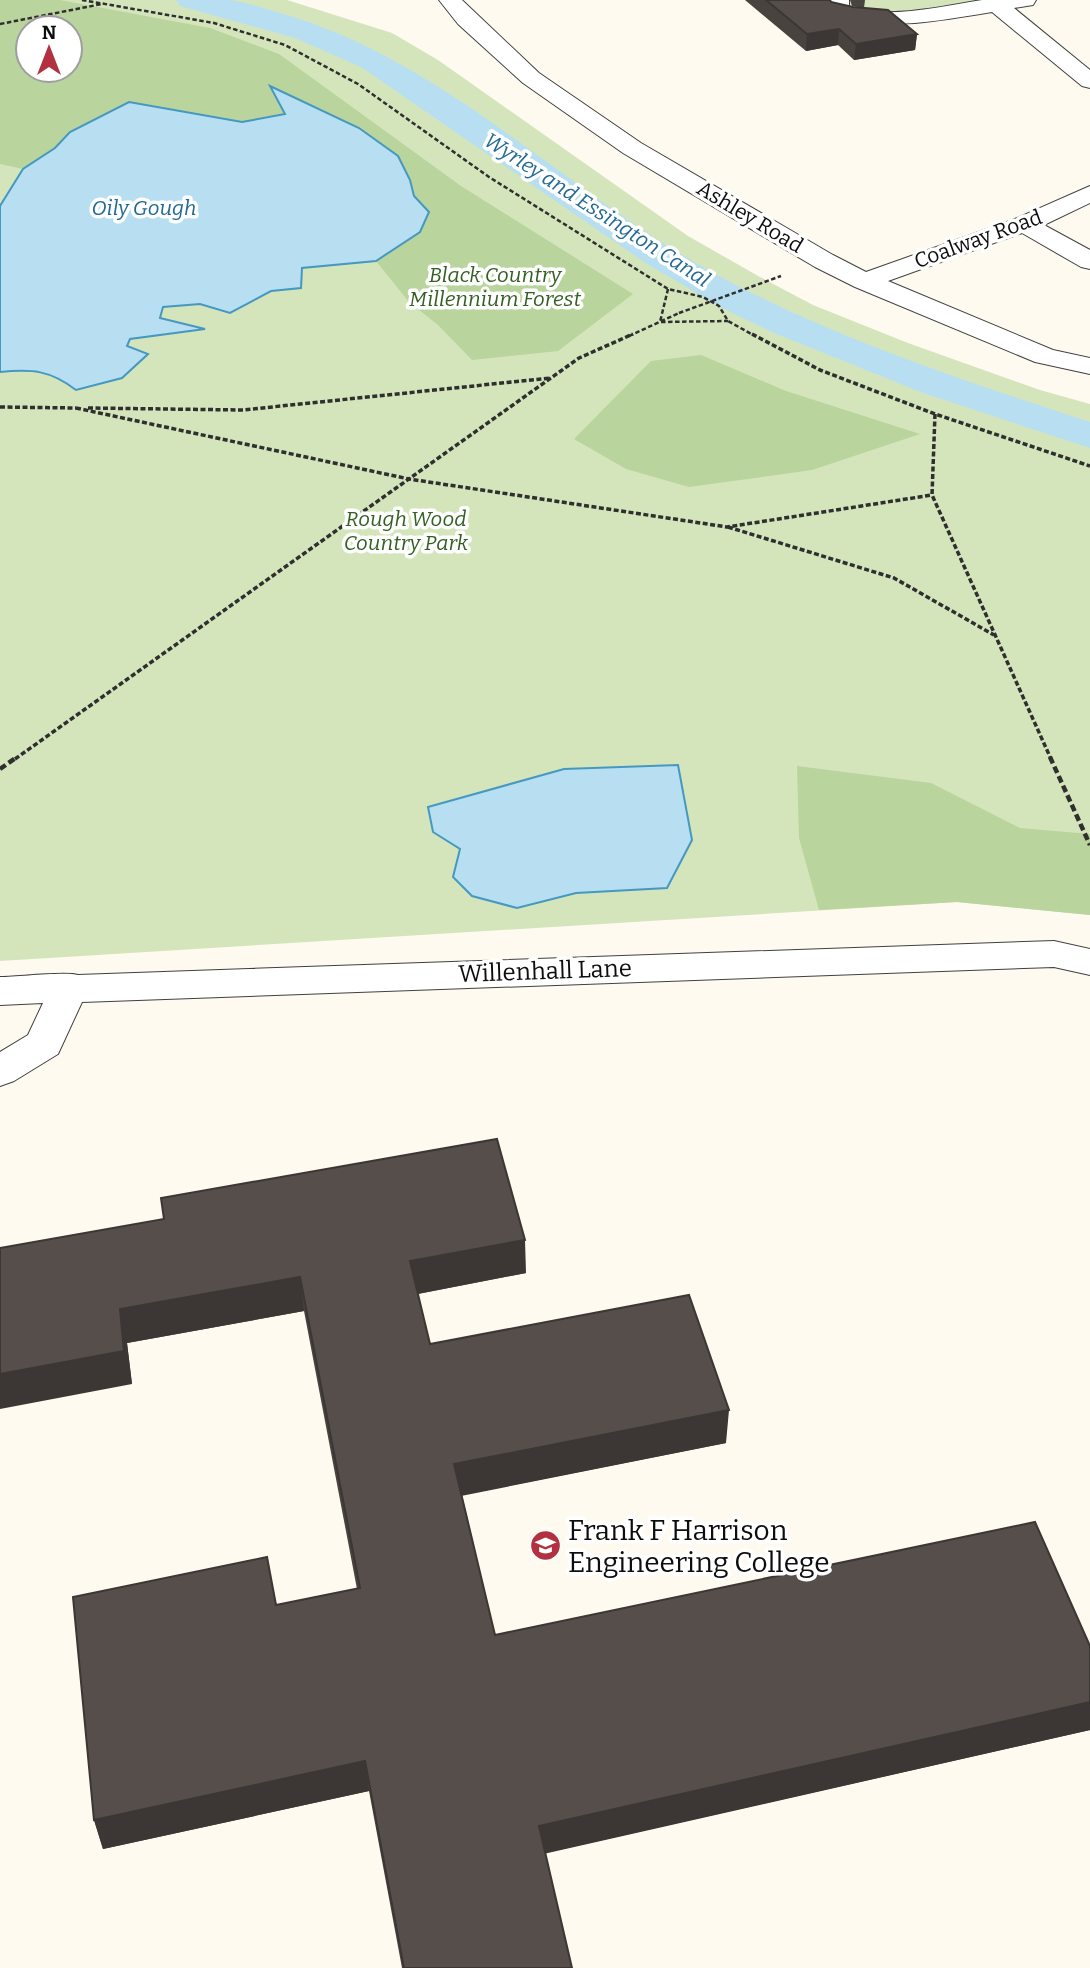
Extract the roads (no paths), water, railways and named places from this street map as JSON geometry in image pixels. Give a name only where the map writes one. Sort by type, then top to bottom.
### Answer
[{"type":"street","name":"Ashley Road","points":[[450,0],[466,19],[531,78],[632,148],[824,261],[864,281],[1045,356],[1090,366]]},
{"type":"street","points":[[838,0],[836,3],[840,12],[853,18],[882,20],[993,2],[1025,0]]},
{"type":"street","points":[[993,2],[1090,81]]},
{"type":"street","name":"Coalway Road","points":[[864,281],[1024,224],[1090,194]]},
{"type":"street","points":[[1024,224],[1090,261]]},
{"type":"street","name":"Willenhall Lane","points":[[0,991],[70,986],[1054,954],[1090,962]]},
{"type":"street","points":[[0,1071],[44,1044],[70,986]]},
{"type":"water","name":"Oily Gough","points":[[270,86],[359,128],[398,156],[410,180],[414,196],[429,212],[420,232],[376,261],[302,268],[301,288],[271,291],[230,313],[200,304],[163,307],[160,318],[205,329],[130,339],[127,346],[148,354],[122,378],[76,390],[58,378],[40,372],[0,372],[0,206],[23,169],[55,148],[70,132],[129,102],[242,122],[285,114]]},
{"type":"water","points":[[678,765],[692,840],[667,888],[576,893],[517,908],[472,896],[453,877],[460,849],[433,832],[428,807],[564,769]]},
{"type":"waterway","name":"Wyrley and Essington Canal","points":[[191,0],[306,31],[351,49],[381,65],[628,236],[739,302],[837,347],[1090,436]]},
{"type":"place","name":"Frank F Harrison Engineering College","points":[[545,1546]]},
{"type":"park label","name":"Black Country Millennium Forest","points":[[495,287]]},
{"type":"park label","name":"Rough Wood Country Park","points":[[406,531]]}]
